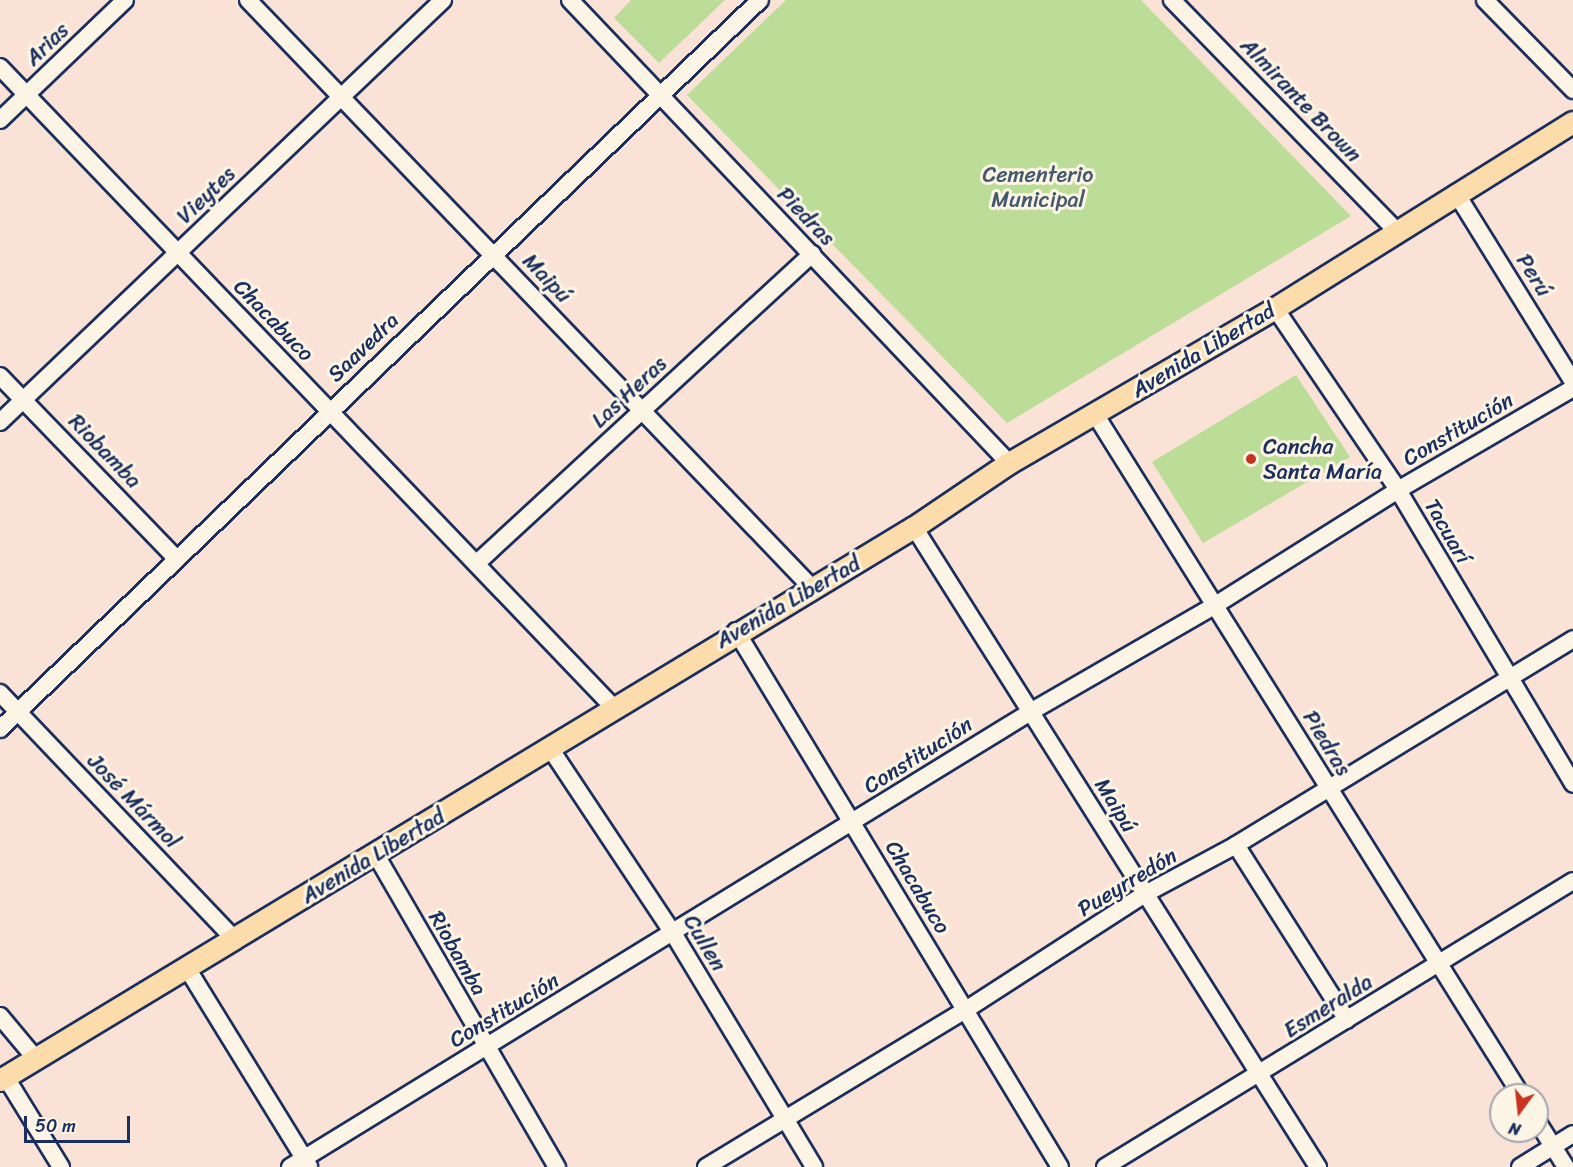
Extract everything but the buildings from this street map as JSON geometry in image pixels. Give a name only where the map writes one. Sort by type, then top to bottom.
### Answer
[{"type":"main road","name":"Avenida Libertad","points":[[3,1078],[376,855],[615,709],[736,631],[813,589],[914,527],[1010,463],[1275,308],[1573,122]]},
{"type":"street","name":"Arias","points":[[0,120],[126,0]]},
{"type":"street","name":"Maipú","points":[[248,0],[813,589]]},
{"type":"street","name":"Vieytes","points":[[0,422],[443,0]]},
{"type":"street","name":"Piedras","points":[[570,0],[1010,463]]},
{"type":"street","name":"Saavedra","points":[[0,729],[492,253],[760,0]]},
{"type":"street","name":"Almirante Brown","points":[[1172,0],[1397,231]]},
{"type":"street","points":[[1485,0],[1573,90]]},
{"type":"street","name":"Chacabuco","points":[[0,67],[615,709]]},
{"type":"street","name":"Perú","points":[[1456,193],[1573,382]]},
{"type":"street","name":"Las Heras","points":[[477,563],[812,254]]},
{"type":"street","name":"Tacuarí","points":[[1275,308],[1398,490],[1509,680],[1573,784]]},
{"type":"street","name":"Riobamba","points":[[0,376],[176,558]]},
{"type":"street","name":"Constitución","points":[[301,1164],[486,1047],[1032,711],[1217,604],[1398,490],[1573,388]]},
{"type":"street","name":"Piedras","points":[[1095,414],[1217,604],[1327,788],[1441,963],[1514,1083]]},
{"type":"street","name":"Maipú","points":[[914,527],[1032,711],[1145,894],[1263,1074],[1318,1167]]},
{"type":"street","name":"Chacabuco","points":[[736,631],[967,1009],[1060,1167]]},
{"type":"street","name":"Pueyrredón","points":[[706,1167],[967,1009],[1145,894],[1236,845],[1573,639]]},
{"type":"street","name":"José Mármol","points":[[0,693],[235,940]]},
{"type":"street","name":"Cullen","points":[[550,748],[673,933],[814,1167]]},
{"type":"street","points":[[1236,845],[1347,1020]]},
{"type":"street","name":"Riobamba","points":[[376,855],[557,1167]]},
{"type":"street","name":"Esmeralda","points":[[1106,1167],[1263,1074],[1573,881]]},
{"type":"street","points":[[187,968],[301,1164]]},
{"type":"street","points":[[0,1016],[36,1059]]},
{"type":"street","points":[[3,1078],[62,1167]]},
{"type":"street","points":[[1520,1167],[1573,1134]]},
{"type":"street","points":[[1549,1140],[1566,1167]]},
{"type":"green space","points":[[631,0],[725,0],[659,63],[614,18]]},
{"type":"green space","name":"Cementerio Municipal","points":[[786,0],[1141,0],[1351,216],[1007,423],[687,95]]},
{"type":"green space","name":"Cancha Santa María","points":[[1296,375],[1350,457],[1203,543],[1152,462]]},
{"type":"place","name":"Cancha Santa María","points":[[1251,459]]}]
